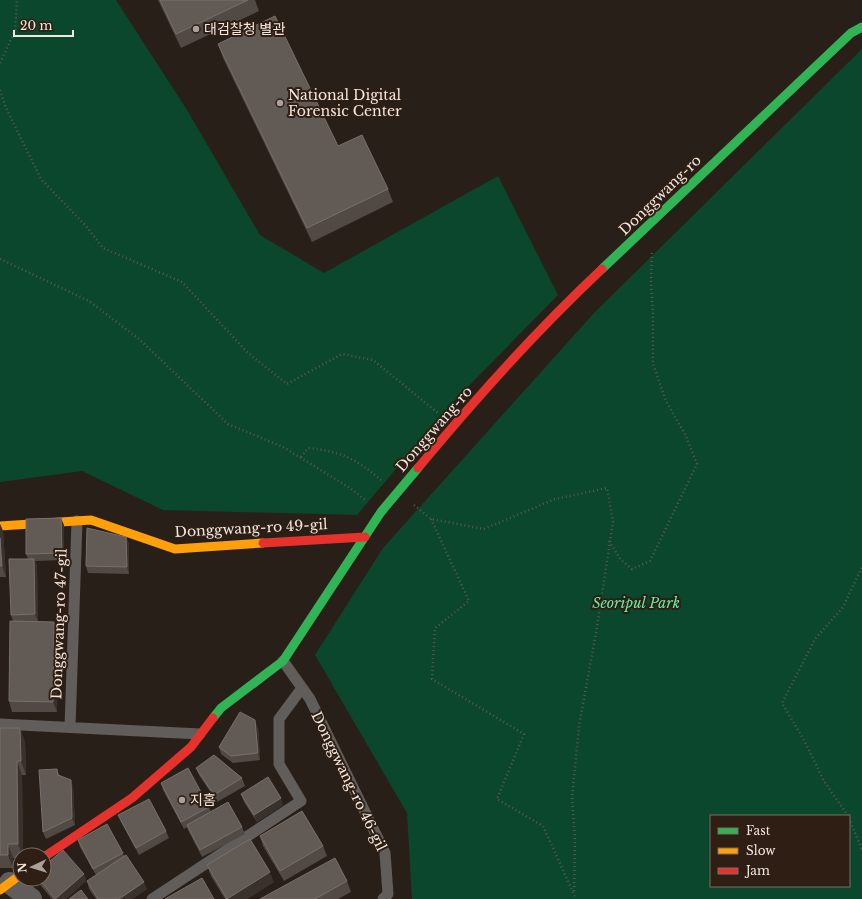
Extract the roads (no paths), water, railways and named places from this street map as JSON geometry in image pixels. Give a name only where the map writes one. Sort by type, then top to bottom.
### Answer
[{"type":"street","name":"Donggwang-ro","points":[[52,852],[132,798],[191,747],[221,708],[283,660],[381,512],[562,306],[654,221],[851,33],[862,27]]},
{"type":"street","name":"Donggwang-ro 49-gil","points":[[0,526],[91,520],[175,549],[365,537]]},
{"type":"street","points":[[10,882],[31,899]]},
{"type":"lane","name":"Donggwang-ro 47-gil","points":[[70,727],[77,521]]},
{"type":"lane","name":"Donggwang-ro 46-gil","points":[[283,660],[310,699],[385,853],[388,894],[383,899]]},
{"type":"lane","points":[[152,899],[300,801],[279,764],[279,719],[302,688]]},
{"type":"lane","points":[[0,724],[200,734]]},
{"type":"place","name":"대검찰청 별관","points":[[196,29]]},
{"type":"place","name":"National Digital Forensic Center","points":[[280,103]]},
{"type":"place","name":"지홈","points":[[182,800]]},
{"type":"park label","name":"Seoripul Park","points":[[636,603]]}]
